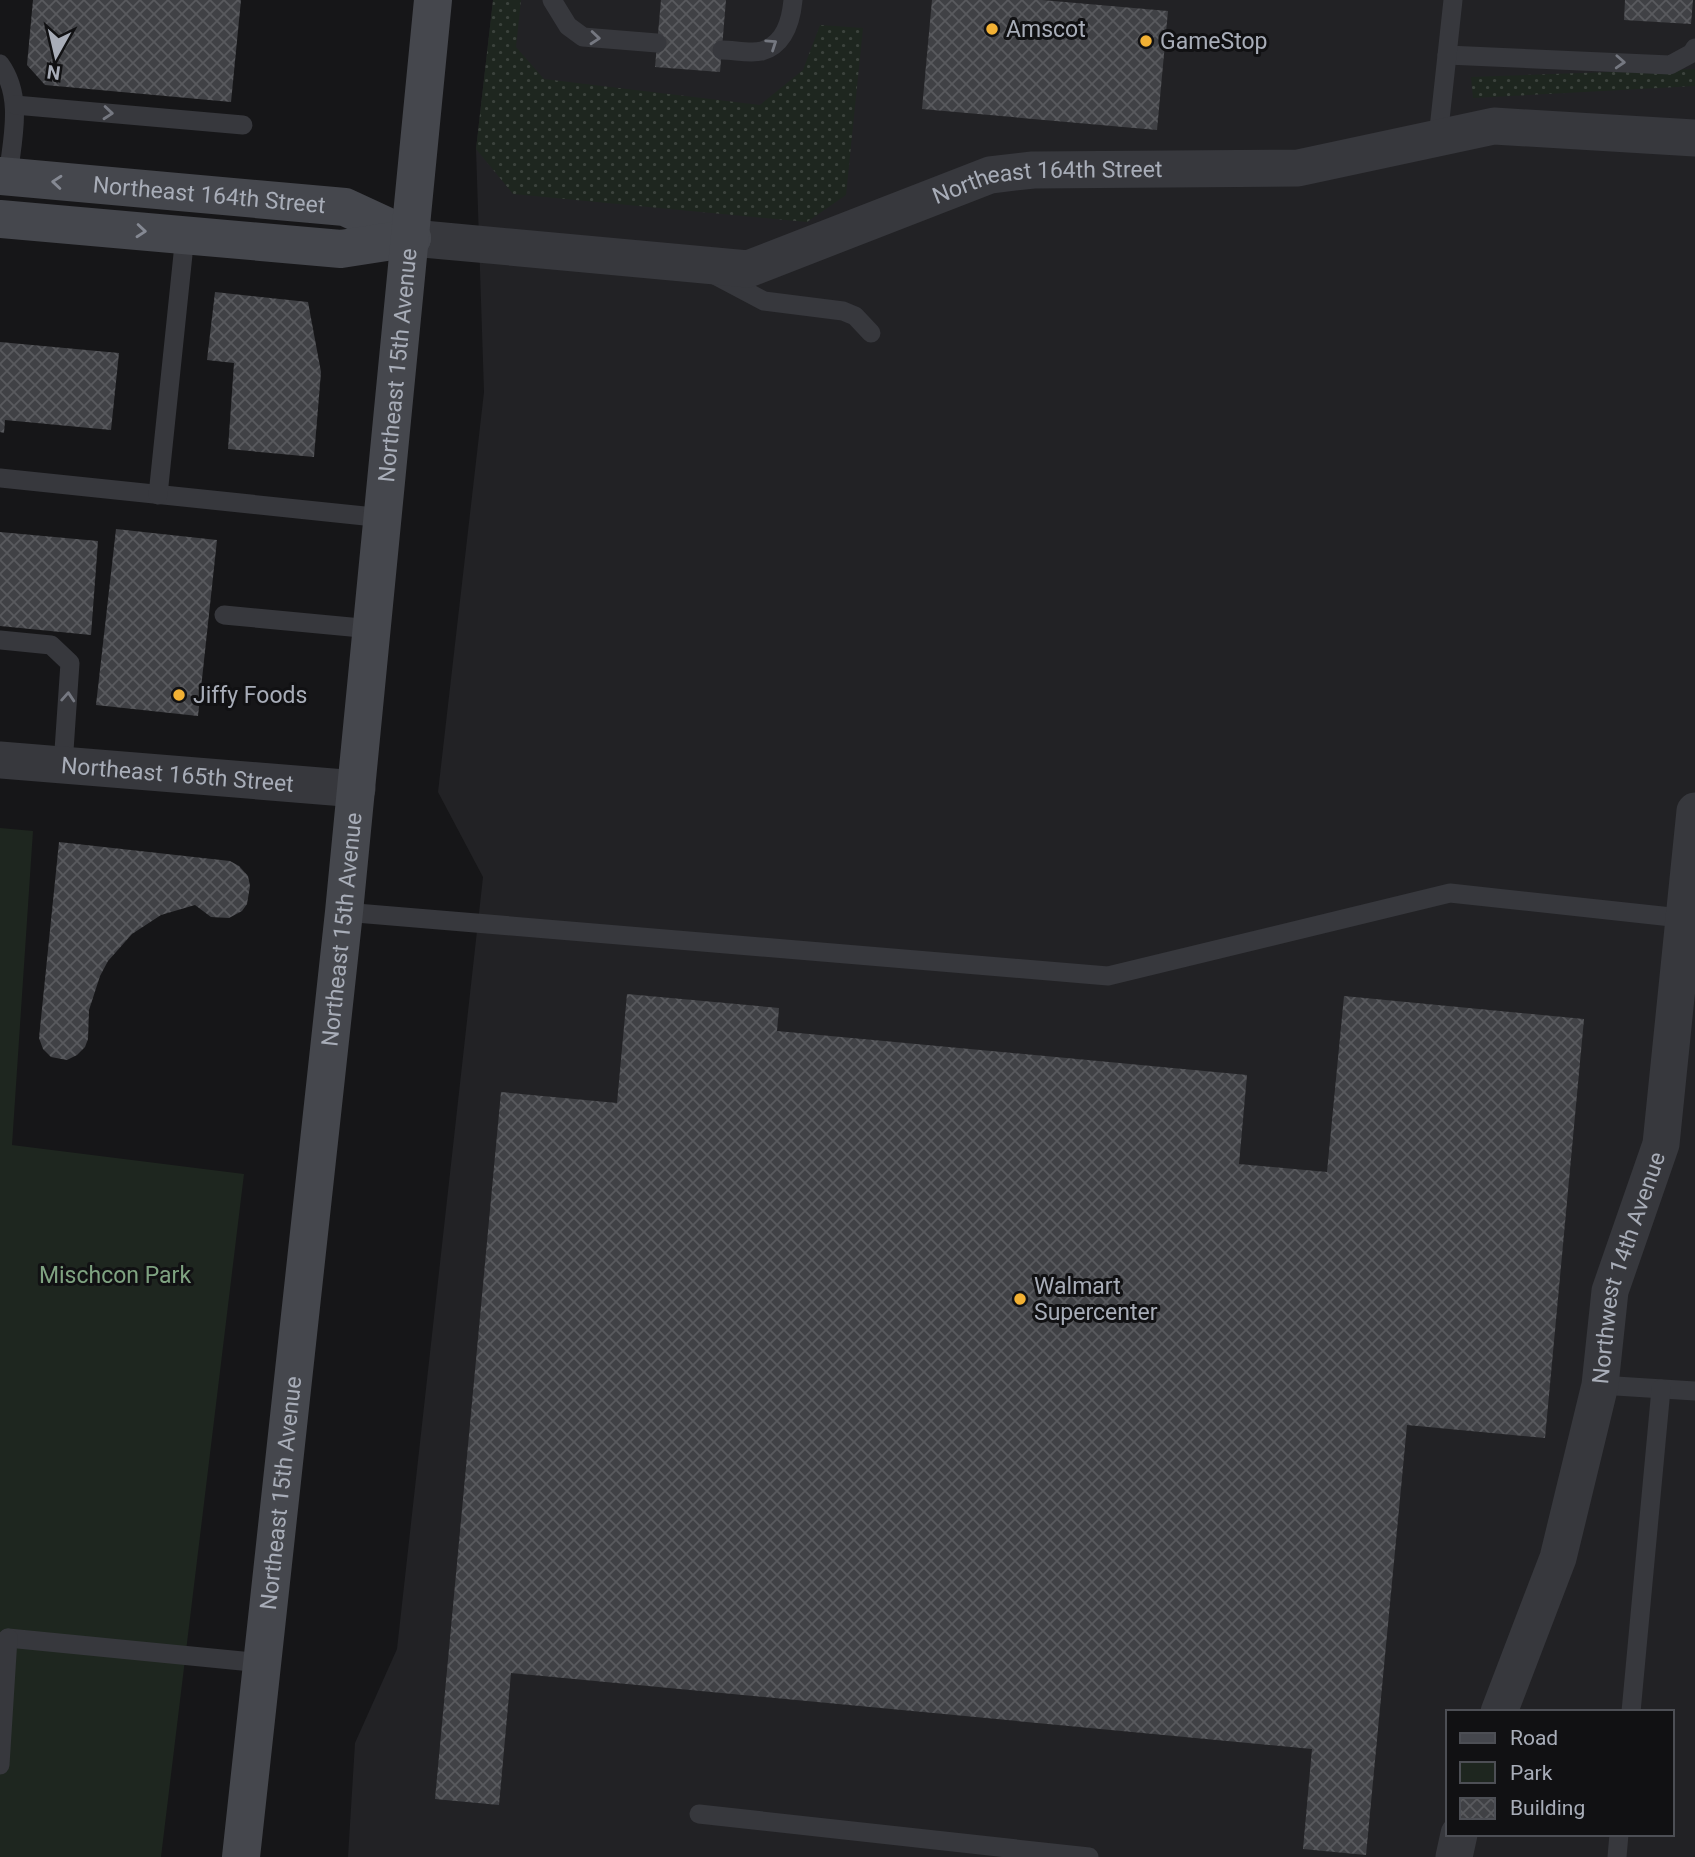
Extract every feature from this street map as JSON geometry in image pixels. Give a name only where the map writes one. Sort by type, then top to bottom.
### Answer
[{"type":"street","name":"Northeast 15th Avenue","points":[[241,1857],[357,789],[433,0]]},
{"type":"street","name":"Northeast 164th Street","points":[[0,219],[341,249],[412,238],[748,269],[990,175],[1033,170],[1298,168],[1494,126],[1695,138]]},
{"type":"street","name":"Northeast 164th Street","points":[[4,177],[345,207],[412,238]]},
{"type":"street","name":"Northeast 165th Street","points":[[0,760],[357,789]]},
{"type":"street","name":"Northwest 14th Avenue","points":[[1500,1710],[1559,1558],[1600,1385],[1610,1292],[1661,1144],[1690,918],[1695,811]]},
{"type":"street","points":[[1454,1857],[1459,1836]]},
{"type":"lane","points":[[552,0],[568,26],[583,37],[657,43]]},
{"type":"lane","points":[[722,50],[761,51],[781,40],[792,17],[793,0]]},
{"type":"lane","points":[[1438,138],[1453,0]]},
{"type":"lane","points":[[1447,55],[1670,65],[1692,53],[1695,48]]},
{"type":"lane","points":[[0,64],[12,88],[15,105],[4,177]]},
{"type":"lane","points":[[15,105],[243,125]]},
{"type":"lane","points":[[159,495],[185,235]]},
{"type":"lane","points":[[693,264],[764,301],[843,311],[855,316],[871,333]]},
{"type":"lane","points":[[0,478],[384,518]]},
{"type":"lane","points":[[224,614],[372,629]]},
{"type":"lane","points":[[0,640],[51,645],[71,663],[63,765]]},
{"type":"lane","points":[[344,912],[1108,976],[1450,893],[1690,918]]},
{"type":"lane","points":[[1600,1385],[1695,1391]]},
{"type":"lane","points":[[1631,1710],[1661,1389]]},
{"type":"lane","points":[[0,1765],[4,1642],[262,1663]]},
{"type":"lane","points":[[699,1814],[1089,1857]]},
{"type":"lane","points":[[1617,1857],[1619,1836]]},
{"type":"shaded area","points":[[493,0],[1695,0],[1695,1857],[348,1857],[355,1743],[397,1649],[483,877],[438,792],[484,392],[476,149]]},
{"type":"green space","points":[[493,0],[521,0],[516,47],[544,79],[760,105],[803,70],[820,25],[863,28],[846,195],[807,222],[513,194],[476,149]]},
{"type":"green space","points":[[1695,69],[1695,86],[1473,98],[1471,77]]},
{"type":"green space","name":"Mischcon Park","points":[[0,828],[33,831],[12,1145],[244,1174],[161,1857],[0,1857]]},
{"type":"building","points":[[33,0],[241,0],[231,102],[45,85],[27,65]]},
{"type":"building","points":[[661,0],[726,0],[720,72],[655,67]]},
{"type":"building","points":[[932,0],[1042,0],[1168,11],[1157,130],[922,109]]},
{"type":"building","points":[[1625,0],[1693,0],[1691,24],[1624,20]]},
{"type":"building","points":[[215,292],[308,302],[321,372],[314,457],[228,449],[234,363],[207,360]]},
{"type":"building","points":[[0,342],[119,353],[111,430],[5,420],[4,433],[0,432]]},
{"type":"building","points":[[116,529],[217,540],[198,716],[96,705]]},
{"type":"building","points":[[0,532],[98,541],[91,635],[0,626]]},
{"type":"building","points":[[59,842],[230,861],[248,876],[250,886],[247,904],[242,911],[229,918],[211,917],[195,905],[161,915],[132,934],[108,961],[100,976],[89,1010],[88,1039],[85,1047],[67,1060],[51,1057],[43,1049],[39,1038]]},
{"type":"building","name":"Walmart Supercenter","points":[[627,994],[779,1008],[777,1031],[1247,1075],[1239,1164],[1327,1172],[1344,996],[1584,1019],[1545,1438],[1407,1425],[1366,1855],[1303,1849],[1312,1749],[511,1673],[499,1805],[435,1799],[501,1092],[617,1103]]},
{"type":"place","name":"Amscot","points":[[992,29]]},
{"type":"place","name":"GameStop","points":[[1146,41]]},
{"type":"place","name":"Jiffy Foods","points":[[179,695]]},
{"type":"place","name":"Walmart Supercenter","points":[[1020,1299]]}]
